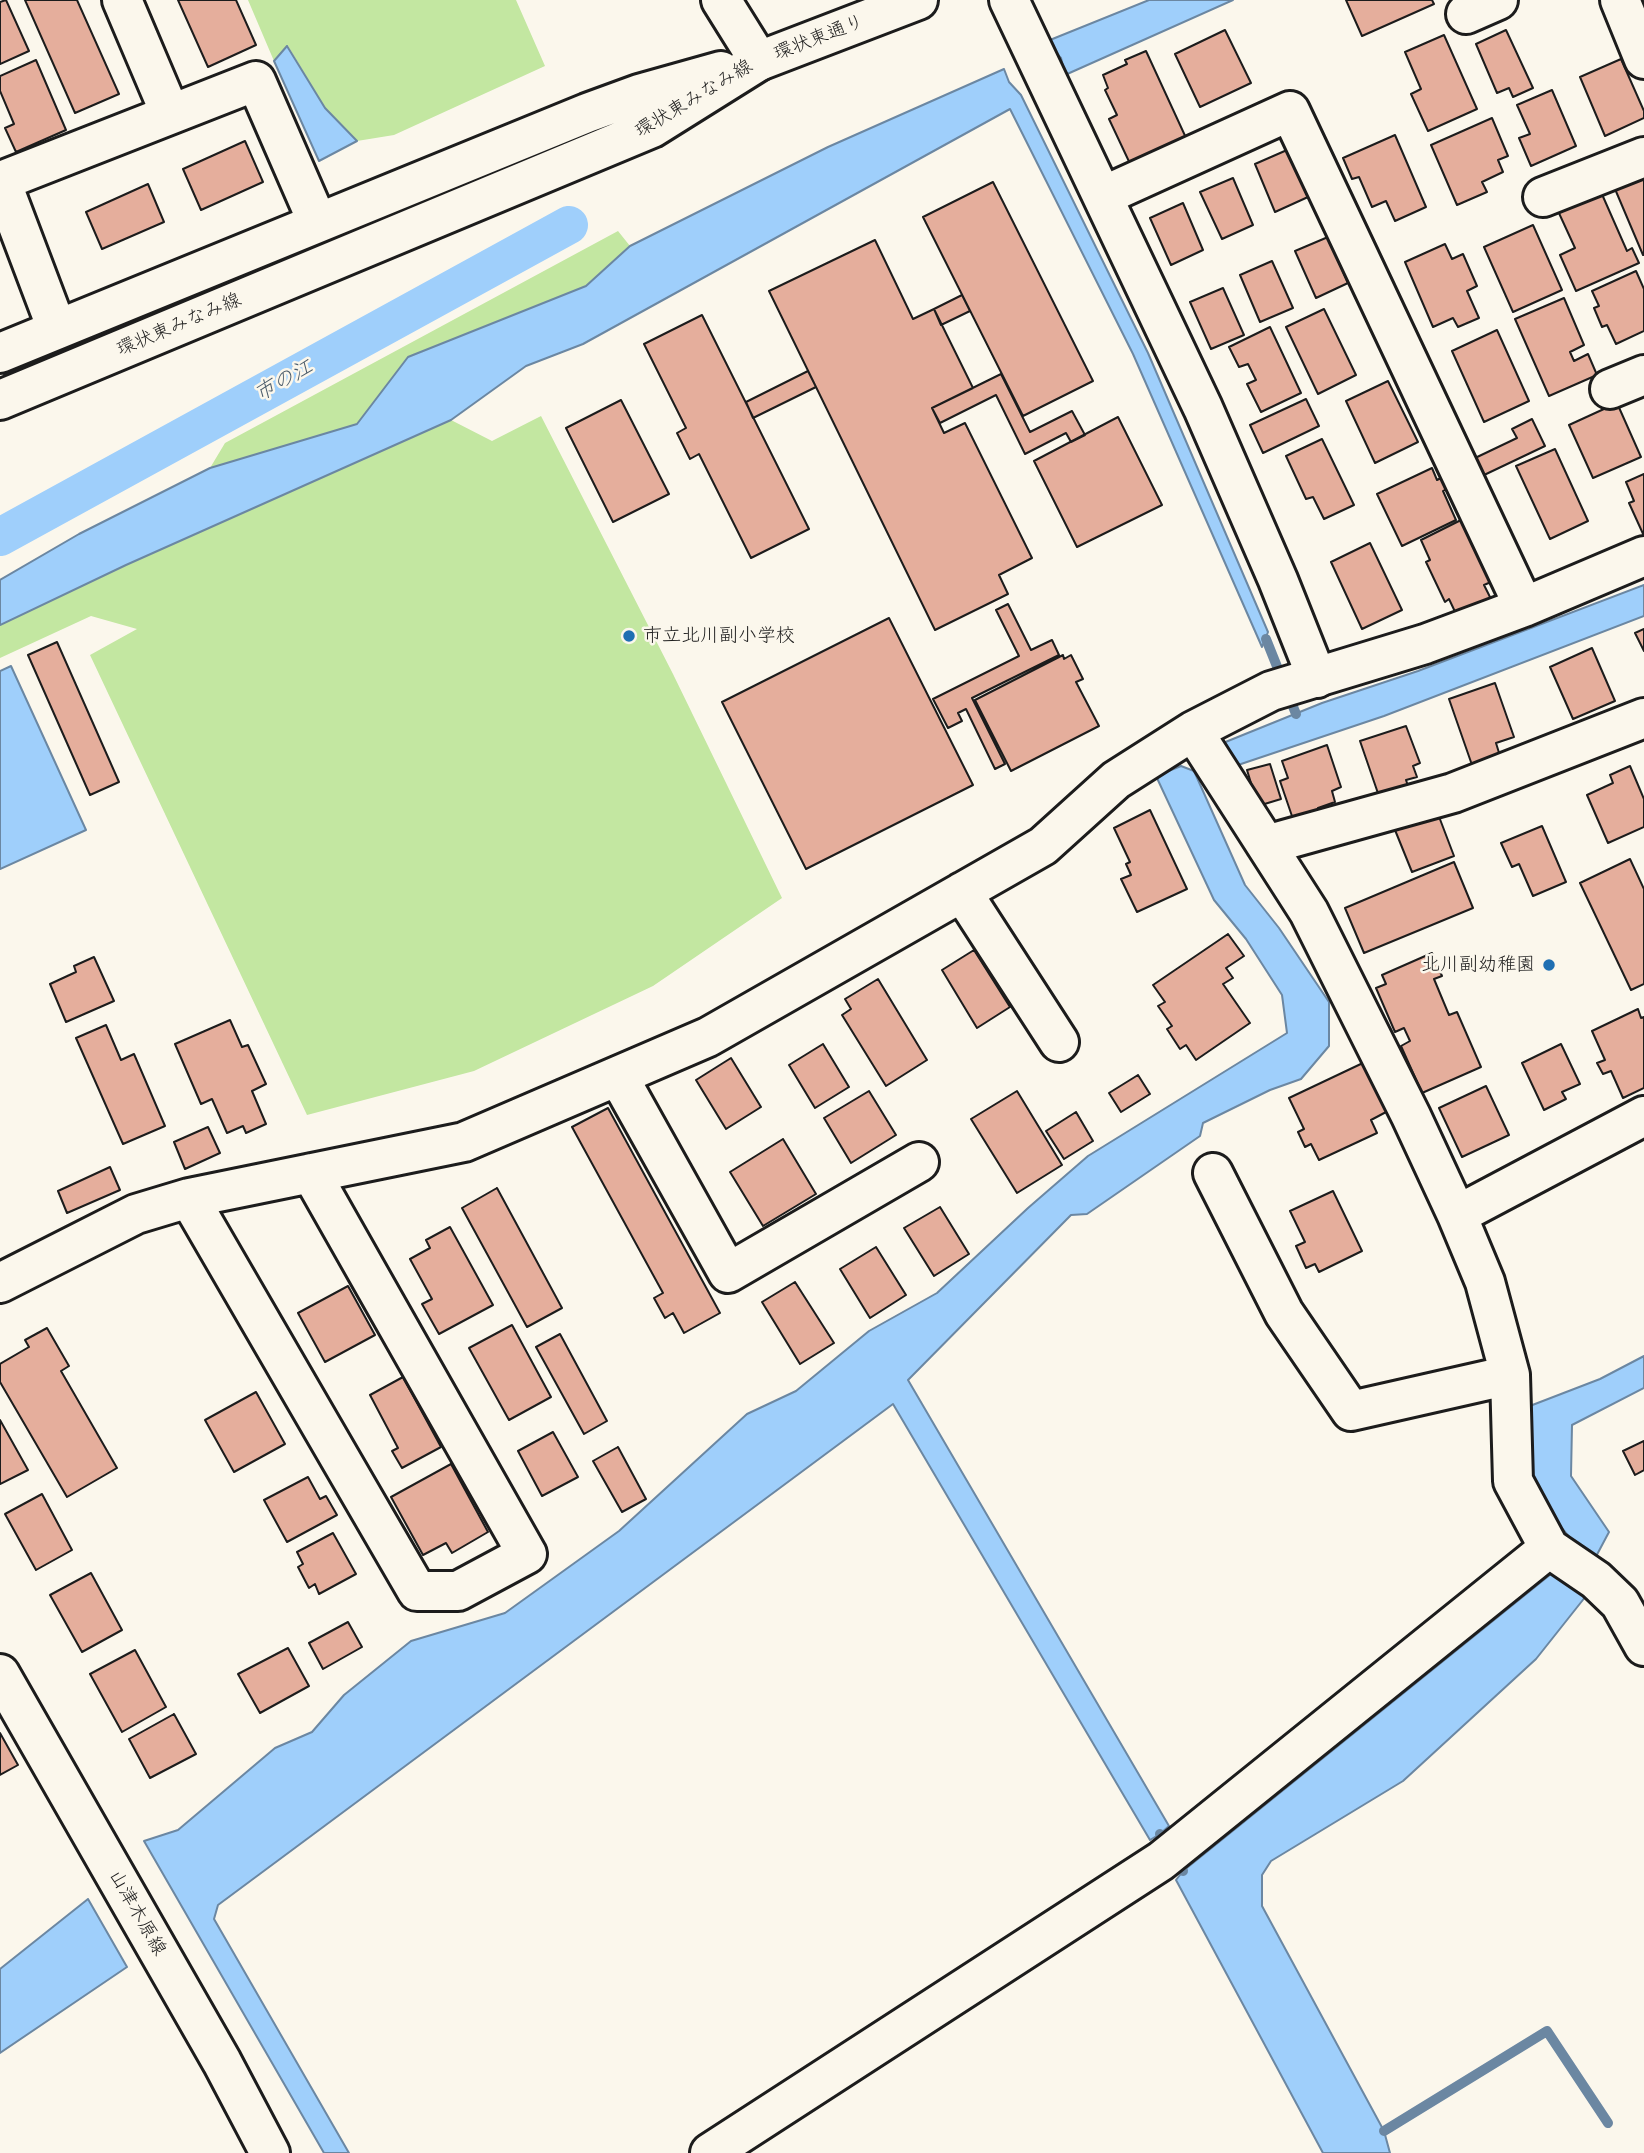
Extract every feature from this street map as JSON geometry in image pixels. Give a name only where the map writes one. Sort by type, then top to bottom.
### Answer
[{"type":"street","points":[[122,0],[170,113]]},
{"type":"street","points":[[721,0],[759,61]]},
{"type":"street","name":"環状東通り","points":[[759,61],[918,0]]},
{"type":"street","points":[[1009,0],[1203,408],[1279,580],[1298,683]]},
{"type":"street","points":[[1620,0],[1644,59]]},
{"type":"street","name":"環状東みなみ線","points":[[0,353],[317,221],[639,93],[759,61]]},
{"type":"street","name":"環状東みなみ線","points":[[0,400],[652,128],[759,61]]},
{"type":"street","points":[[57,329],[1,180],[256,81],[317,221]]},
{"type":"street","points":[[1103,196],[1290,111],[1524,607]]},
{"type":"street","points":[[1543,197],[1644,157]]},
{"type":"street","points":[[0,1283],[136,1214],[189,1198],[464,1142],[708,1037],[1043,846],[1116,780],[1207,752],[1298,683],[1426,644],[1524,607],[1644,556]]},
{"type":"street","points":[[1266,845],[1453,793],[1644,718]]},
{"type":"street","points":[[1207,752],[1309,912],[1411,1116],[1457,1215],[1485,1282],[1510,1375],[1513,1482],[1596,1577],[1644,1646]]},
{"type":"street","points":[[962,892],[1059,1042]]},
{"type":"street","points":[[618,1076],[728,1273],[919,1163]]},
{"type":"street","points":[[1457,1215],[1644,1116]]},
{"type":"street","points":[[189,1198],[417,1591],[458,1591],[527,1554],[311,1173]]},
{"type":"street","points":[[1213,1173],[1284,1313],[1351,1411],[1510,1375]]},
{"type":"street","points":[[710,2153],[1596,1577]]},
{"type":"street","name":"山津木原線","points":[[0,1674],[216,2050],[270,2153]]},
{"type":"green space","points":[[248,0],[516,0],[545,66],[394,135],[357,141],[325,108],[288,46],[274,61]]},
{"type":"green space","points":[[618,231],[630,246],[586,286],[408,357],[357,424],[210,468],[225,443]]},
{"type":"green space","points":[[541,416],[673,674],[782,898],[653,986],[474,1071],[307,1115],[90,655],[137,629],[91,616],[0,658],[0,625],[126,565],[451,420],[492,441]]},
{"type":"water","points":[[1149,0],[1233,0],[1065,75],[1061,58],[1045,42]]},
{"type":"water","points":[[287,46],[325,108],[357,141],[319,161],[274,61]]},
{"type":"water","points":[[1004,69],[1009,82],[1021,95],[1148,353],[1268,632],[1262,647],[1133,354],[1010,109],[583,344],[526,366],[451,420],[126,565],[0,625],[0,580],[79,534],[210,468],[357,424],[408,357],[586,286],[630,246],[828,147]]},
{"type":"water","points":[[1644,585],[1644,616],[1384,716],[1235,766],[1223,743],[1322,703],[1418,671]]},
{"type":"water","points":[[11,666],[86,830],[0,869],[0,671]]},
{"type":"water","points":[[1181,766],[1194,771],[1245,885],[1279,928],[1329,1002],[1329,1046],[1301,1079],[1270,1090],[1203,1123],[1200,1136],[1087,1214],[1071,1215],[908,1380],[1169,1826],[1150,1840],[893,1404],[218,1905],[214,1919],[349,2153],[324,2153],[144,1841],[178,1830],[275,1748],[312,1732],[344,1695],[411,1641],[505,1613],[619,1531],[747,1414],[796,1391],[869,1331],[937,1293],[1088,1156],[1287,1033],[1282,995],[1246,939],[1214,900],[1156,776]]},
{"type":"water","points":[[1644,1356],[1644,1388],[1572,1425],[1571,1476],[1609,1532],[1592,1564],[1555,1520],[1529,1477],[1522,1409],[1600,1379]]},
{"type":"water","points":[[1551,1574],[1573,1580],[1586,1596],[1536,1659],[1403,1781],[1271,1861],[1262,1875],[1262,1906],[1384,2131],[1390,2153],[1323,2153],[1176,1880],[1183,1871]]},
{"type":"water","points":[[88,1899],[127,1967],[0,2053],[0,1969]]},
{"type":"building","points":[[6,0],[29,51],[0,64],[0,2]]},
{"type":"building","points":[[25,0],[77,0],[119,94],[75,113]]},
{"type":"building","points":[[178,0],[236,0],[256,45],[208,67]]},
{"type":"building","points":[[1346,0],[1432,0],[1434,4],[1362,36]]},
{"type":"building","points":[[1225,30],[1251,83],[1200,107],[1175,54]]},
{"type":"building","points":[[1506,30],[1533,88],[1513,97],[1509,88],[1497,93],[1476,44]]},
{"type":"building","points":[[1444,35],[1477,109],[1428,131],[1411,94],[1421,89],[1405,52]]},
{"type":"building","points":[[1146,51],[1187,140],[1133,170],[1109,119],[1117,115],[1105,90],[1108,88],[1103,75],[1127,64],[1125,60]]},
{"type":"building","points":[[1621,59],[1644,111],[1644,118],[1605,136],[1580,77]]},
{"type":"building","points":[[36,60],[66,130],[16,152],[5,128],[14,124],[0,91],[0,76]]},
{"type":"building","points":[[1552,90],[1576,146],[1531,166],[1519,138],[1530,134],[1517,105]]},
{"type":"building","points":[[1492,118],[1508,156],[1498,160],[1503,172],[1482,182],[1487,192],[1457,205],[1431,145]]},
{"type":"building","points":[[1395,135],[1426,207],[1395,221],[1386,201],[1372,207],[1359,177],[1352,179],[1343,158]]},
{"type":"building","points":[[245,141],[263,182],[201,210],[183,169]]},
{"type":"building","points":[[1287,150],[1308,197],[1275,212],[1255,164]]},
{"type":"building","points":[[1644,177],[1644,255],[1643,255],[1615,189]]},
{"type":"building","points":[[1233,178],[1253,225],[1222,239],[1200,192]]},
{"type":"building","points":[[993,182],[1093,381],[1023,416],[923,217]]},
{"type":"building","points":[[148,184],[164,222],[102,249],[86,212]]},
{"type":"building","points":[[1601,192],[1627,251],[1632,248],[1639,263],[1576,291],[1560,255],[1575,248],[1558,211]]},
{"type":"building","points":[[1183,203],[1203,250],[1171,265],[1150,218]]},
{"type":"building","points":[[1533,225],[1562,290],[1513,312],[1484,247]]},
{"type":"building","points":[[1328,237],[1348,283],[1316,298],[1295,251]]},
{"type":"building","points":[[875,240],[913,319],[934,309],[973,388],[932,408],[944,433],[965,423],[1032,558],[999,575],[1008,594],[935,630],[769,291]]},
{"type":"building","points":[[1445,244],[1452,259],[1463,254],[1477,286],[1467,291],[1479,318],[1458,327],[1453,318],[1433,327],[1405,262]]},
{"type":"building","points":[[1272,261],[1293,308],[1260,322],[1240,275]]},
{"type":"building","points":[[1636,271],[1644,289],[1644,331],[1616,344],[1607,325],[1602,327],[1594,308],[1599,306],[1592,291]]},
{"type":"building","points":[[1223,288],[1244,335],[1211,349],[1190,302]]},
{"type":"building","points":[[962,295],[970,311],[941,325],[934,309]]},
{"type":"building","points":[[1564,298],[1584,345],[1570,352],[1574,361],[1588,354],[1597,375],[1549,396],[1515,319]]},
{"type":"building","points":[[1324,309],[1356,375],[1318,394],[1286,327]]},
{"type":"building","points":[[702,315],[809,529],[751,558],[699,454],[690,459],[677,433],[686,428],[644,344]]},
{"type":"building","points":[[1270,327],[1301,393],[1261,412],[1247,384],[1256,380],[1248,364],[1239,367],[1229,347]]},
{"type":"building","points":[[1497,330],[1529,401],[1484,422],[1452,351]]},
{"type":"building","points":[[808,371],[816,387],[753,418],[746,402]]},
{"type":"building","points":[[1001,374],[1030,432],[1072,411],[1085,435],[1071,442],[1066,433],[1025,454],[996,395],[940,423],[932,408]]},
{"type":"building","points":[[1388,381],[1418,442],[1375,463],[1346,401]]},
{"type":"building","points":[[1306,399],[1319,426],[1263,453],[1250,425]]},
{"type":"building","points":[[621,400],[669,494],[613,522],[566,428]]},
{"type":"building","points":[[1617,403],[1641,457],[1593,478],[1569,425]]},
{"type":"building","points":[[1118,417],[1162,505],[1077,547],[1034,461]]},
{"type":"building","points":[[1532,419],[1545,446],[1482,476],[1473,459],[1517,438],[1512,429]]},
{"type":"building","points":[[1322,439],[1354,505],[1324,519],[1313,497],[1306,499],[1286,456]]},
{"type":"building","points":[[1555,449],[1588,521],[1550,539],[1516,466]]},
{"type":"building","points":[[1432,468],[1437,480],[1445,476],[1450,487],[1443,491],[1456,520],[1402,546],[1377,494]]},
{"type":"building","points":[[1644,474],[1644,536],[1629,503],[1634,501],[1626,482]]},
{"type":"building","points":[[1461,520],[1491,582],[1484,585],[1492,601],[1458,618],[1449,599],[1445,602],[1426,562],[1430,560],[1421,540]]},
{"type":"building","points":[[1370,543],[1402,610],[1362,629],[1331,562]]},
{"type":"building","points":[[1008,604],[1031,650],[1052,640],[1059,655],[972,698],[1005,764],[995,769],[966,709],[958,713],[962,721],[948,728],[933,699],[1019,656],[996,610]]},
{"type":"building","points":[[889,618],[973,785],[806,869],[722,702]]},
{"type":"building","points":[[1644,629],[1644,651],[1635,633]]},
{"type":"building","points":[[57,642],[119,782],[90,795],[28,655]]},
{"type":"building","points":[[1592,648],[1615,701],[1573,719],[1550,667]]},
{"type":"building","points":[[1063,655],[1064,659],[1071,655],[1083,679],[1076,682],[1099,726],[1011,771],[975,700]]},
{"type":"building","points":[[1495,683],[1514,737],[1496,743],[1500,756],[1472,765],[1449,699]]},
{"type":"building","points":[[1406,726],[1420,763],[1413,766],[1417,777],[1406,780],[1410,792],[1381,802],[1360,741]]},
{"type":"building","points":[[1327,745],[1341,787],[1332,791],[1335,802],[1318,808],[1320,813],[1294,822],[1280,781],[1288,778],[1282,761]]},
{"type":"building","points":[[1270,764],[1281,799],[1258,806],[1247,770]]},
{"type":"building","points":[[1630,766],[1644,799],[1644,827],[1608,843],[1587,795],[1613,783],[1610,775]]},
{"type":"building","points":[[1150,810],[1187,889],[1137,912],[1121,879],[1131,875],[1126,864],[1130,862],[1114,828]]},
{"type":"building","points":[[1438,814],[1454,856],[1412,872],[1395,830]]},
{"type":"building","points":[[1542,826],[1566,882],[1533,896],[1519,864],[1512,867],[1501,843]]},
{"type":"building","points":[[1630,859],[1644,889],[1644,984],[1631,990],[1580,883]]},
{"type":"building","points":[[1454,862],[1473,908],[1364,953],[1345,908]]},
{"type":"building","points":[[1228,934],[1244,956],[1226,968],[1233,978],[1223,984],[1250,1023],[1196,1060],[1186,1045],[1180,1049],[1167,1029],[1172,1026],[1158,1006],[1165,1002],[1153,985]]},
{"type":"building","points":[[974,950],[1010,1007],[977,1028],[942,970]]},
{"type":"building","points":[[1432,953],[1442,976],[1434,979],[1449,1015],[1457,1012],[1481,1067],[1422,1093],[1401,1046],[1410,1041],[1404,1028],[1395,1032],[1376,988],[1386,984],[1382,975]]},
{"type":"building","points":[[94,957],[114,1001],[66,1022],[50,984],[76,972],[74,966]]},
{"type":"building","points":[[878,979],[927,1060],[886,1086],[842,1015],[851,1009],[845,999]]},
{"type":"building","points":[[1638,1009],[1641,1018],[1644,1017],[1644,1088],[1623,1098],[1611,1071],[1603,1074],[1597,1063],[1605,1060],[1592,1031]]},
{"type":"building","points":[[230,1020],[242,1047],[248,1045],[266,1084],[252,1091],[266,1124],[246,1133],[243,1126],[227,1133],[212,1099],[201,1104],[175,1044]]},
{"type":"building","points":[[106,1025],[121,1060],[134,1054],[165,1126],[123,1144],[76,1038]]},
{"type":"building","points":[[823,1044],[849,1087],[815,1108],[789,1065]]},
{"type":"building","points":[[1561,1044],[1580,1084],[1562,1092],[1566,1099],[1544,1110],[1522,1063]]},
{"type":"building","points":[[731,1058],[761,1107],[726,1129],[696,1080]]},
{"type":"building","points":[[1365,1062],[1388,1111],[1371,1120],[1377,1133],[1319,1160],[1311,1144],[1305,1147],[1298,1132],[1304,1129],[1289,1098]]},
{"type":"building","points":[[1138,1075],[1150,1094],[1121,1112],[1109,1093]]},
{"type":"building","points":[[1486,1086],[1509,1135],[1462,1157],[1439,1108]]},
{"type":"building","points":[[869,1091],[896,1135],[851,1163],[824,1118]]},
{"type":"building","points":[[1017,1091],[1062,1165],[1017,1193],[971,1119]]},
{"type":"building","points":[[608,1108],[720,1313],[684,1333],[673,1313],[665,1318],[654,1298],[663,1293],[572,1127]]},
{"type":"building","points":[[1076,1112],[1093,1141],[1064,1159],[1046,1131]]},
{"type":"building","points":[[208,1127],[220,1153],[185,1169],[174,1142]]},
{"type":"building","points":[[783,1139],[816,1194],[763,1226],[730,1172]]},
{"type":"building","points":[[110,1167],[120,1190],[67,1213],[58,1191]]},
{"type":"building","points":[[497,1188],[562,1308],[527,1327],[462,1208]]},
{"type":"building","points":[[1333,1191],[1362,1251],[1319,1272],[1315,1264],[1306,1268],[1296,1246],[1305,1242],[1290,1211]]},
{"type":"building","points":[[940,1207],[969,1254],[934,1276],[904,1228]]},
{"type":"building","points":[[450,1227],[493,1305],[439,1334],[422,1304],[432,1299],[410,1259],[430,1248],[426,1240]]},
{"type":"building","points":[[876,1247],[906,1295],[870,1318],[840,1269]]},
{"type":"building","points":[[795,1282],[834,1343],[800,1364],[762,1302]]},
{"type":"building","points":[[348,1286],[375,1335],[325,1362],[298,1313]]},
{"type":"building","points":[[512,1325],[551,1397],[509,1420],[469,1348]]},
{"type":"building","points":[[47,1328],[69,1366],[61,1371],[117,1468],[67,1497],[0,1382],[0,1364],[29,1347],[25,1340]]},
{"type":"building","points":[[560,1334],[607,1421],[584,1434],[536,1347]]},
{"type":"building","points":[[403,1377],[441,1447],[402,1468],[392,1451],[398,1448],[370,1395]]},
{"type":"building","points":[[256,1392],[285,1444],[234,1472],[205,1420]]},
{"type":"building","points":[[0,1420],[28,1470],[0,1484]]},
{"type":"building","points":[[553,1432],[578,1477],[542,1496],[518,1451]]},
{"type":"building","points":[[1644,1441],[1644,1470],[1635,1475],[1623,1451]]},
{"type":"building","points":[[618,1447],[646,1499],[622,1512],[593,1461]]},
{"type":"building","points":[[451,1464],[488,1532],[452,1553],[446,1543],[423,1555],[391,1497]]},
{"type":"building","points":[[308,1477],[320,1499],[326,1496],[337,1515],[287,1542],[264,1500]]},
{"type":"building","points":[[42,1494],[72,1550],[36,1570],[5,1514]]},
{"type":"building","points":[[333,1533],[356,1574],[319,1594],[315,1584],[309,1588],[298,1567],[303,1564],[297,1552]]},
{"type":"building","points":[[91,1573],[122,1630],[82,1652],[50,1595]]},
{"type":"building","points":[[348,1622],[362,1647],[323,1669],[309,1643]]},
{"type":"building","points":[[288,1648],[309,1686],[260,1713],[238,1674]]},
{"type":"building","points":[[135,1650],[166,1707],[122,1732],[90,1674]]},
{"type":"building","points":[[174,1714],[196,1754],[150,1778],[129,1739]]},
{"type":"building","points":[[0,1733],[18,1765],[0,1775]]},
{"type":"waterway","name":"市の江","points":[[0,537],[569,225]]},
{"type":"waterway","points":[[1266,639],[1296,714]]},
{"type":"waterway","points":[[1160,1834],[1183,1871]]},
{"type":"waterway","points":[[1384,2131],[1547,2031],[1608,2123]]},
{"type":"place","name":"市立北川副小学校","points":[[629,636]]},
{"type":"place","name":"北川副幼稚園","points":[[1549,965]]}]
